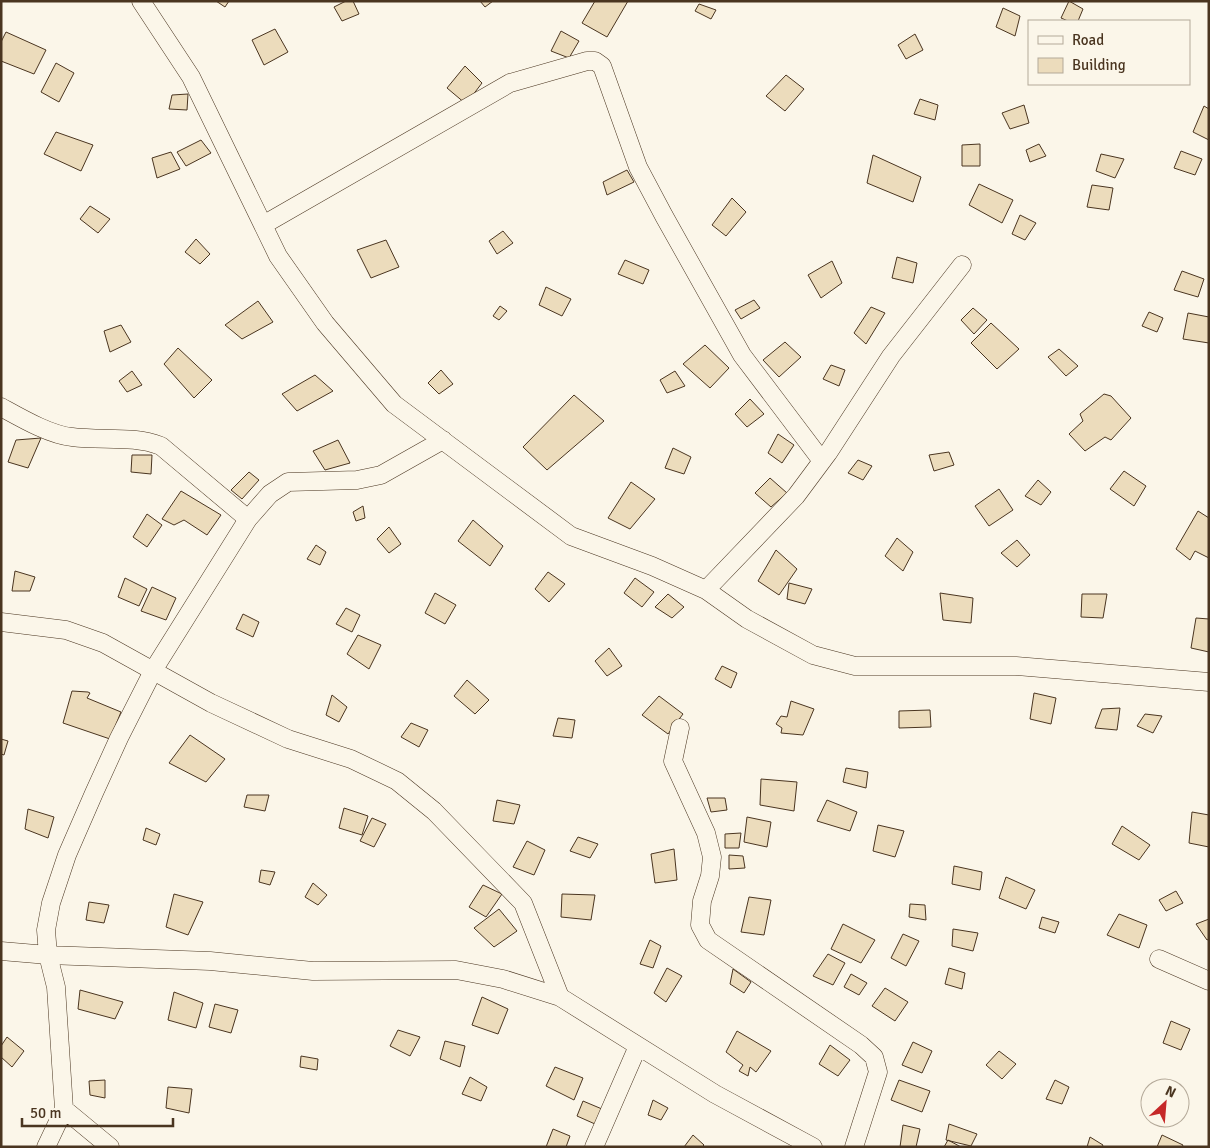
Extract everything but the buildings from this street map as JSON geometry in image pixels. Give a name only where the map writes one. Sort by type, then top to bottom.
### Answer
[{"type":"street","points":[[141,1],[191,78],[278,256],[332,330],[394,404],[571,536],[652,566],[706,590],[747,619],[813,655],[854,666],[1016,666],[1209,682]]},
{"type":"street","points":[[263,225],[510,83],[587,61],[595,62],[602,66],[638,167],[742,354],[822,461]]},
{"type":"street","points":[[706,590],[796,496],[822,461],[891,356],[962,266]]},
{"type":"street","points":[[1,407],[26,421],[70,437],[144,440],[161,446],[248,519]]},
{"type":"street","points":[[46,1147],[64,1108],[56,987],[48,955],[46,930],[51,903],[68,856],[119,738],[154,670],[248,519],[270,494],[288,482],[357,480],[381,475],[443,440]]},
{"type":"street","points":[[1,622],[66,630],[104,643],[211,703],[288,738],[352,759],[405,787],[434,811],[523,903],[560,997]]},
{"type":"street","points":[[680,728],[673,761],[706,833],[712,857],[710,876],[702,901],[700,925],[708,940],[861,1045],[874,1057],[878,1072],[854,1147]]},
{"type":"street","points":[[1,951],[48,955],[210,960],[313,970],[456,970],[503,979],[560,997],[715,1094],[813,1147]]},
{"type":"street","points":[[1160,959],[1209,981]]},
{"type":"street","points":[[594,1147],[638,1046]]},
{"type":"street","points":[[64,1108],[110,1147]]}]
